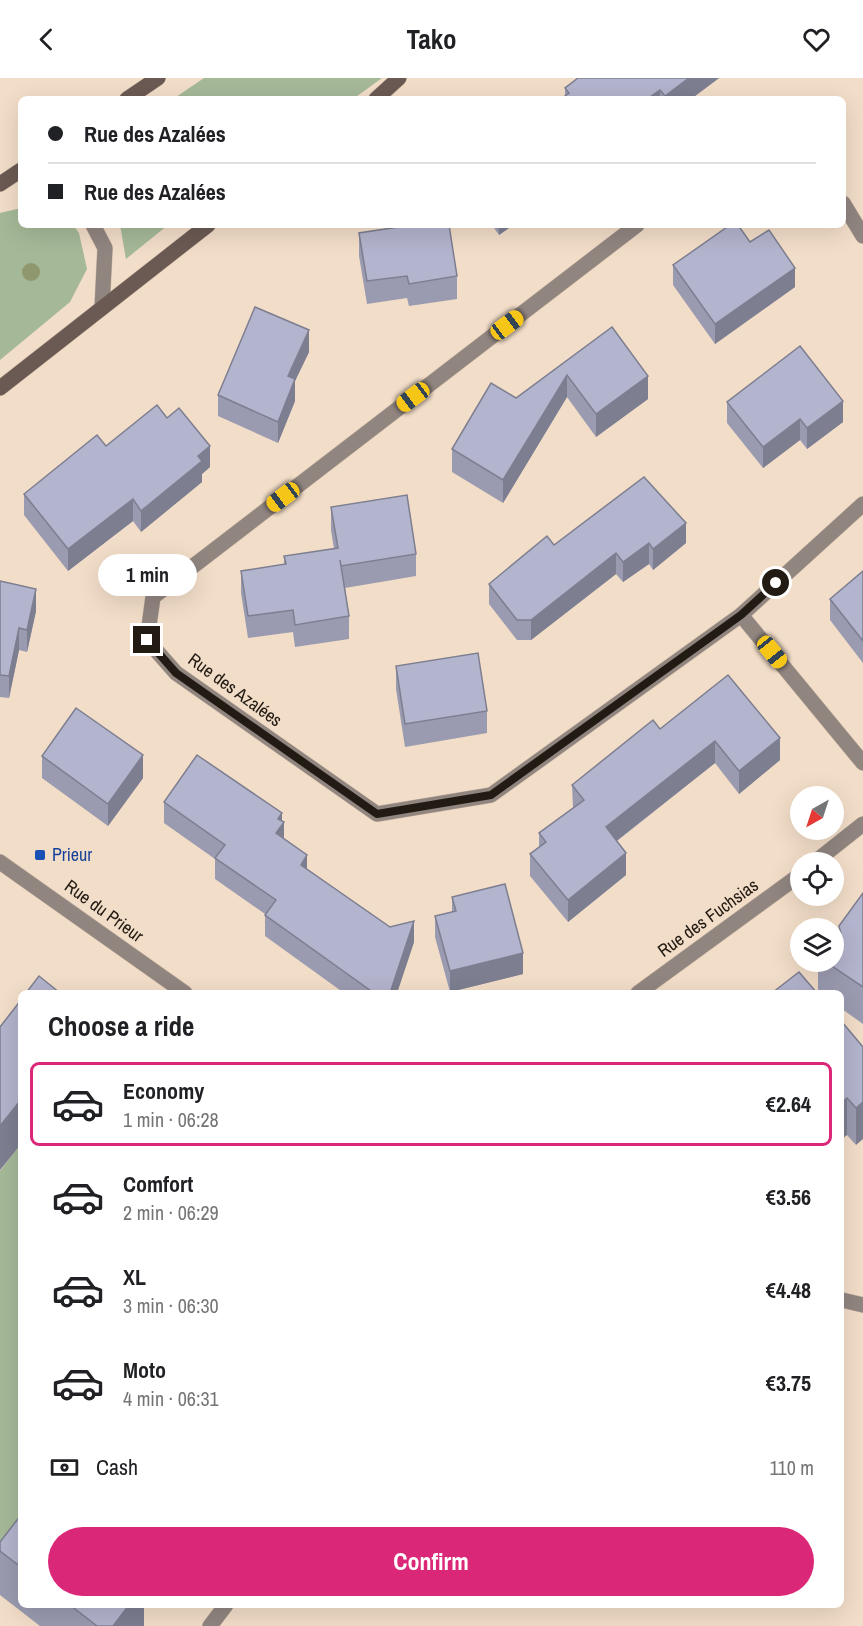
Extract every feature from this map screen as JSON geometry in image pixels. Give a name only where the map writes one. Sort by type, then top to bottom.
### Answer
[{"type":"main road","points":[[132,96],[158,78]]},
{"type":"main road","points":[[379,96],[399,78]]},
{"type":"main road","points":[[0,184],[18,172]]},
{"type":"main road","points":[[0,388],[204,228]]},
{"type":"street","points":[[846,208],[863,236]]},
{"type":"street","points":[[95,228],[105,248],[102,308]]},
{"type":"street","name":"Rue des Azalées","points":[[633,228],[153,597],[147,640],[176,673],[377,814],[491,795],[741,615],[863,504]]},
{"type":"street","points":[[741,615],[863,763]]},
{"type":"street","points":[[828,852],[863,824]]},
{"type":"street","name":"Rue du Prieur","points":[[0,862],[181,990]]},
{"type":"street","name":"Rue des Fuchsias","points":[[642,990],[790,882]]},
{"type":"street","points":[[844,1300],[863,1305]]},
{"type":"street","points":[[210,1626],[224,1608]]},
{"type":"green space","points":[[204,78],[382,78],[357,96],[177,96]]},
{"type":"green space","points":[[18,209],[18,228],[75,228],[79,233],[87,269],[70,302],[0,360],[0,213]]},
{"type":"green space","points":[[121,228],[164,228],[126,259]]},
{"type":"green space","points":[[18,1147],[18,1563],[0,1586],[0,1171]]},
{"type":"building","points":[[578,78],[689,78],[665,96],[660,90],[651,96],[565,96],[569,93],[565,88]]},
{"type":"building","points":[[392,228],[449,228],[457,276],[409,284],[407,276],[367,281],[359,233]]},
{"type":"building","points":[[726,228],[740,228],[750,242],[769,230],[795,268],[715,324],[673,265]]},
{"type":"building","points":[[255,307],[309,330],[288,376],[295,379],[278,422],[218,395]]},
{"type":"building","points":[[612,327],[648,376],[596,414],[567,375],[503,480],[452,449],[491,383],[516,398]]},
{"type":"building","points":[[800,346],[843,401],[807,428],[800,419],[763,447],[727,402]]},
{"type":"building","points":[[157,405],[167,418],[179,408],[210,446],[198,456],[202,461],[141,511],[133,499],[68,549],[24,494],[97,435],[106,446]]},
{"type":"building","points":[[644,477],[686,523],[653,549],[649,543],[623,562],[616,553],[531,620],[517,620],[489,584],[547,536],[554,545]]},
{"type":"building","points":[[407,495],[416,554],[341,566],[340,560],[349,616],[295,625],[293,610],[248,616],[241,571],[286,564],[284,556],[338,548],[331,507]]},
{"type":"building","points":[[863,571],[863,641],[830,599]]},
{"type":"building","points":[[0,581],[36,589],[27,630],[19,628],[9,676],[0,675]]},
{"type":"building","points":[[478,653],[487,711],[405,724],[396,666]]},
{"type":"building","points":[[728,675],[780,738],[739,771],[715,741],[606,827],[626,853],[568,900],[530,854],[546,842],[539,833],[584,800],[572,785],[653,720],[660,729]]},
{"type":"building","points":[[76,708],[143,755],[108,804],[42,756]]},
{"type":"building","points":[[197,755],[282,813],[278,819],[284,822],[276,833],[307,855],[301,865],[390,927],[414,921],[391,990],[370,990],[265,915],[276,900],[215,858],[225,845],[164,802]]},
{"type":"building","points":[[505,884],[523,953],[450,971],[435,916],[456,911],[452,897]]},
{"type":"building","points":[[863,893],[863,987],[841,972],[844,972],[844,919]]},
{"type":"building","points":[[799,972],[814,990],[776,990]]},
{"type":"building","points":[[39,976],[56,990],[28,990]]},
{"type":"building","points":[[18,1004],[18,1104],[0,1126],[0,1027]]},
{"type":"building","points":[[844,1024],[863,1047],[863,1102],[856,1108],[847,1098],[844,1100]]},
{"type":"building","points":[[18,1519],[18,1565],[0,1551],[0,1542]]},
{"type":"building","points":[[74,1608],[127,1608],[113,1626],[97,1626]]},
{"type":"place","name":"Prieur","points":[[40,855]]},
{"type":"route","points":[[147,640],[176,673],[377,814],[491,795],[741,615],[776,583]]}]
